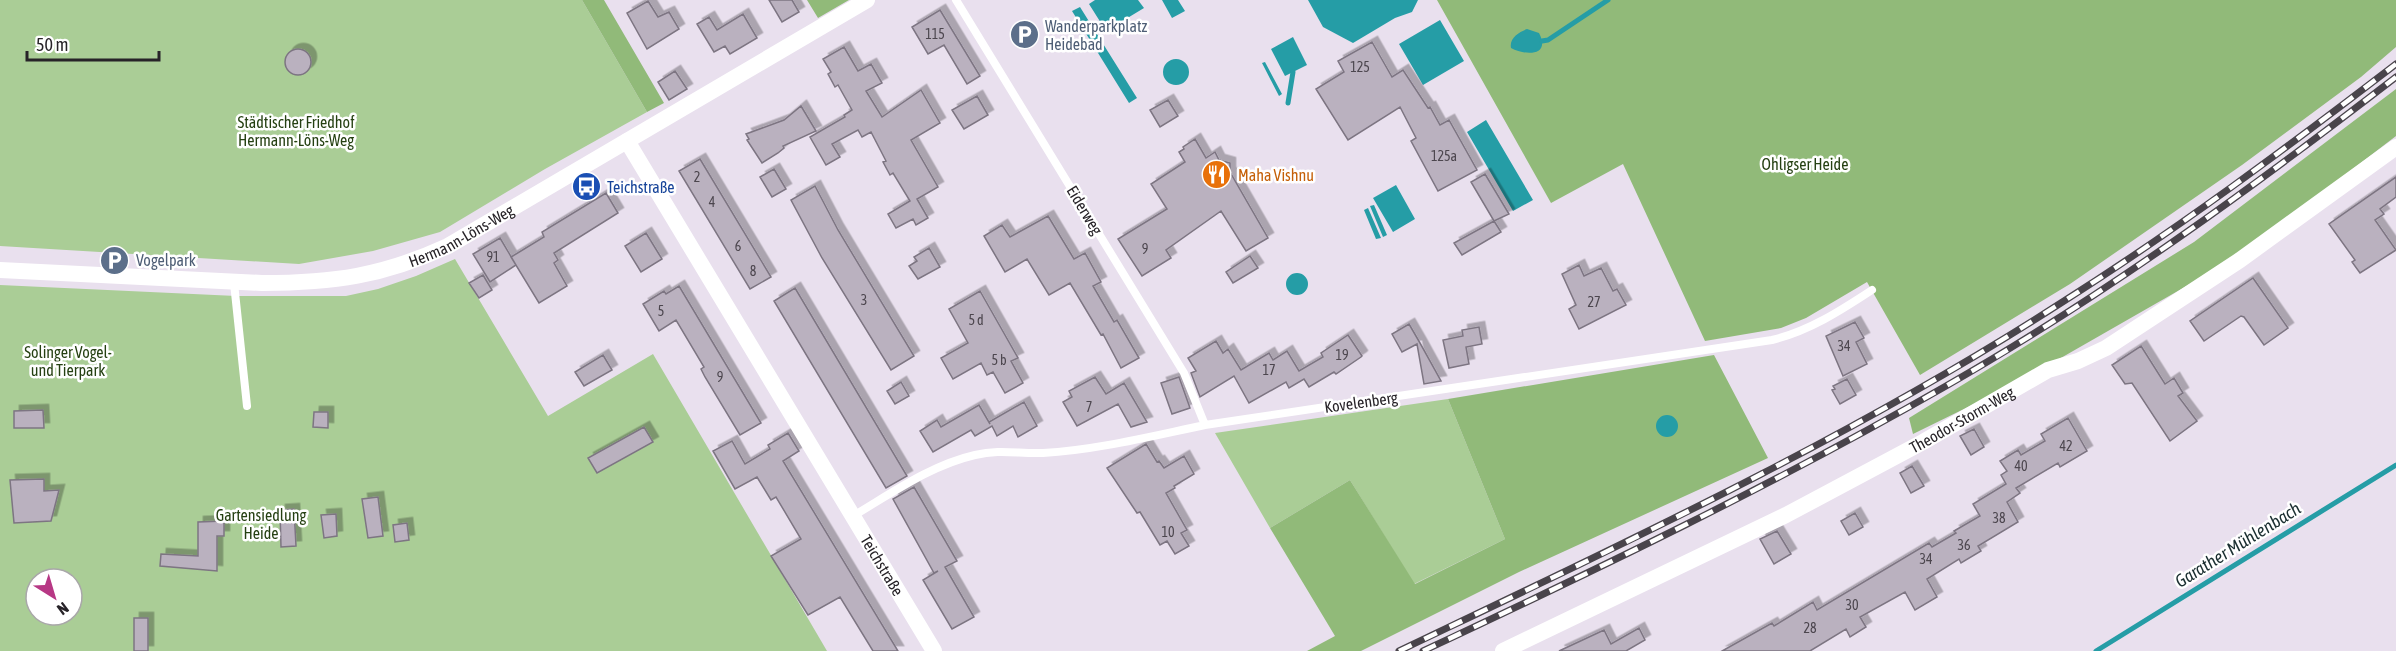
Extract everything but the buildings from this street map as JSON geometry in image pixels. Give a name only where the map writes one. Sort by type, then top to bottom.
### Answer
[{"type":"street","name":"Hermann-Löns-Weg","points":[[0,270],[234,283],[303,283],[347,279],[394,268],[448,246],[867,0]]},
{"type":"street","name":"Teichstraße","points":[[627,141],[934,651]]},
{"type":"street","name":"Theodor-Storm-Weg","points":[[1503,651],[1796,510],[2048,370],[2078,361],[2106,348],[2240,260],[2396,147]]},
{"type":"lane","name":"Eiderweg","points":[[956,0],[1184,373],[1205,425]]},
{"type":"lane","points":[[234,283],[237,330],[247,406]]},
{"type":"lane","name":"Kovelenberg","points":[[853,516],[935,468],[974,455],[1002,450],[1042,453],[1116,443],[1205,425],[1772,340],[1792,335],[1819,323],[1872,290]]},
{"type":"green space","name":"Städtischer Friedhof Hermann-Löns-Weg","points":[[0,0],[582,0],[647,112],[545,169],[440,232],[373,251],[299,264],[0,246]]},
{"type":"green space","points":[[582,0],[604,0],[664,103],[647,112]]},
{"type":"green space","points":[[807,0],[849,0],[818,18]]},
{"type":"green space","name":"Ohligser Heide","points":[[1437,0],[2396,0],[2396,47],[2361,77],[2242,165],[2070,284],[1920,375],[1867,282],[1806,318],[1781,328],[1705,341],[1623,164],[1551,203]]},
{"type":"green space","points":[[2396,89],[2396,136],[2239,256],[2019,382],[1913,434],[1909,418],[2194,242]]},
{"type":"green space","points":[[455,259],[548,416],[653,354],[827,651],[0,651],[0,285],[236,296],[346,296],[378,289]]},
{"type":"green space","points":[[1714,355],[1768,458],[1519,572],[1361,651],[1307,651],[1335,636],[1270,528],[1350,480],[1415,584],[1505,539],[1448,399]]},
{"type":"green space","points":[[1448,399],[1505,539],[1414,584],[1350,480],[1270,528],[1215,433]]},
{"type":"water","points":[[1095,0],[1138,0],[1144,8],[1106,31],[1089,4]]},
{"type":"water","points":[[1162,0],[1178,0],[1185,11],[1172,18]]},
{"type":"water","points":[[1308,0],[1418,0],[1412,12],[1395,18],[1353,43],[1323,27]]},
{"type":"water","points":[[1080,7],[1137,98],[1129,103],[1072,11]]},
{"type":"water","points":[[1440,20],[1464,61],[1423,85],[1399,44]]},
{"type":"water","points":[[1527,29],[1539,33],[1542,46],[1539,50],[1530,53],[1511,48],[1513,38]]},
{"type":"water","points":[[1293,37],[1307,65],[1285,76],[1271,49]]},
{"type":"water","points":[[1176,59],[1185,63],[1189,72],[1185,81],[1176,85],[1167,81],[1163,72],[1167,63]]},
{"type":"water","points":[[1265,62],[1282,94],[1279,96],[1262,63]]},
{"type":"water","points":[[1486,120],[1533,200],[1513,211],[1467,132]]},
{"type":"water","points":[[1396,185],[1415,219],[1393,232],[1373,198]]},
{"type":"water","points":[[1374,205],[1387,235],[1383,237],[1370,206]]},
{"type":"water","points":[[1368,208],[1381,238],[1376,239],[1364,210]]},
{"type":"water","points":[[1297,273],[1305,276],[1308,284],[1305,292],[1297,295],[1289,292],[1286,284],[1289,276]]},
{"type":"water","points":[[1667,415],[1675,418],[1678,426],[1675,434],[1667,437],[1659,434],[1656,426],[1659,418]]},
{"type":"waterway","points":[[1542,41],[1548,40],[1608,0]]},
{"type":"waterway","points":[[1288,103],[1293,72]]},
{"type":"waterway","name":"Garather Mühlenbach","points":[[2096,651],[2396,465]]},
{"type":"railway","points":[[1399,651],[1737,486],[1903,398],[1984,351],[2107,273],[2191,216],[2396,64]]},
{"type":"railway","points":[[1423,651],[1753,491],[1946,386],[2120,278],[2232,200],[2396,77]]},
{"type":"place","name":"Wanderparkplatz Heidebad","points":[[1024,35]]},
{"type":"place","name":"Maha Vishnu","points":[[1217,175]]},
{"type":"place","name":"Teichstraße","points":[[586,187]]},
{"type":"place","name":"Vogelpark","points":[[115,260]]},
{"type":"park label","name":"Solinger Vogel- und Tierpark","points":[[68,361]]},
{"type":"park label","name":"Gartensiedlung Heide","points":[[261,524]]}]
